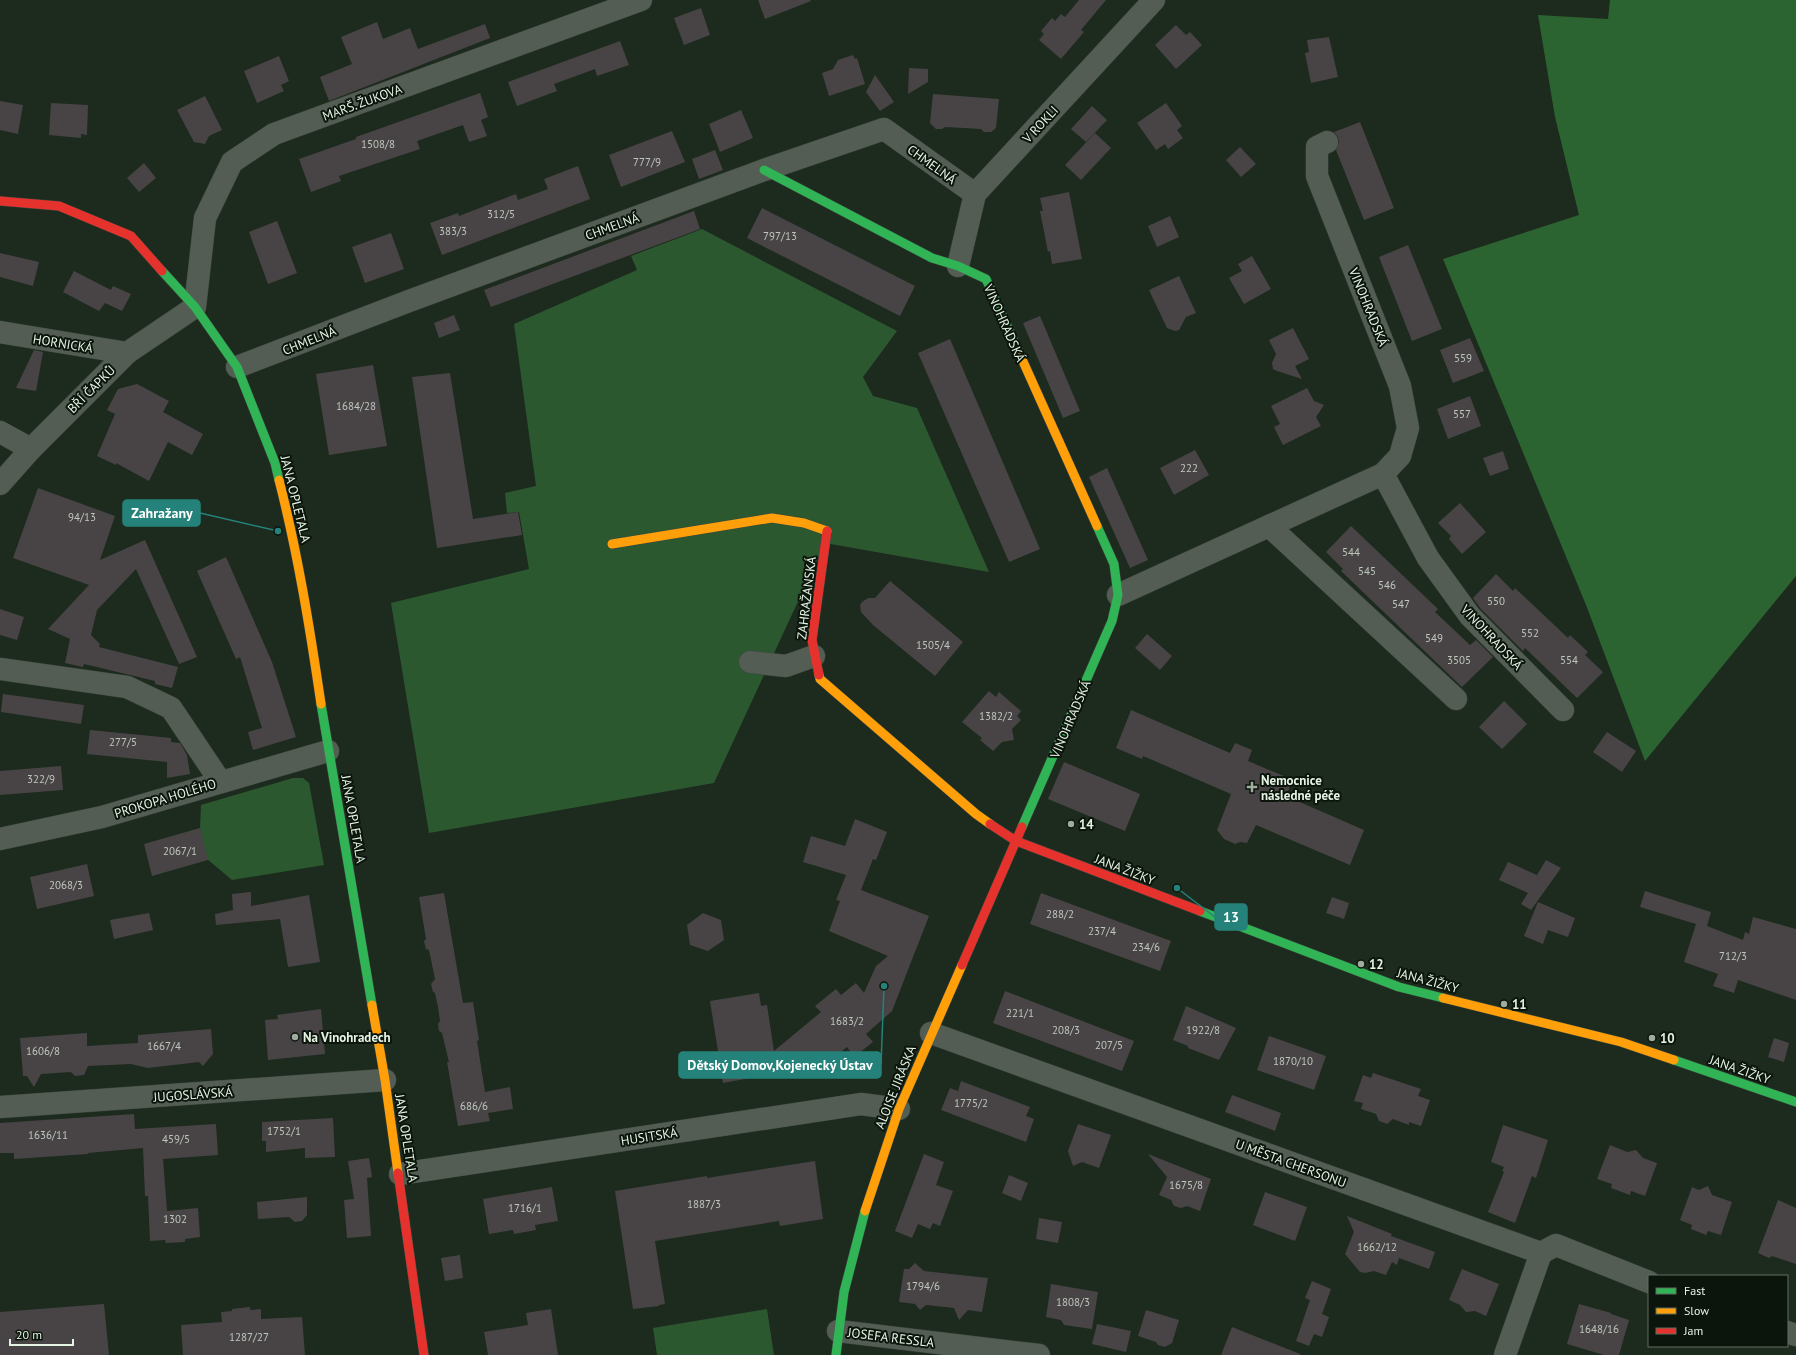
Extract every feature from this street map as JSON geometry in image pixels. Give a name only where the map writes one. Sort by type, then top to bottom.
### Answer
[{"type":"street","name":"MARŠ. ŽUKOVA","points":[[194,307],[205,218],[232,162],[274,134],[641,0]]},
{"type":"street","name":"V ROKLI","points":[[958,266],[975,194],[1154,0]]},
{"type":"street","name":"CHMELNÁ","points":[[237,367],[409,301],[764,170],[884,129],[975,194]]},
{"type":"street","name":"VINOHRADSKÁ","points":[[1118,595],[1383,474],[1400,456],[1408,428],[1400,386],[1317,176],[1318,147],[1327,142]]},
{"type":"street","name":"VINOHRADSKÁ","points":[[764,170],[932,258],[958,266],[986,279],[1114,564],[1118,595],[1112,621],[1016,841]]},
{"type":"street","name":"JANA OPLETALA","points":[[0,200],[59,206],[131,236],[194,307],[237,367],[275,463],[292,530],[305,598],[328,751],[400,1174],[424,1355]]},
{"type":"street","name":"BŘÍ ČAPKŮ","points":[[0,484],[31,449],[127,353],[194,307]]},
{"type":"street","name":"HORNICKÁ","points":[[0,332],[127,353]]},
{"type":"street","points":[[0,432],[31,449]]},
{"type":"street","name":"VINOHRADSKÁ","points":[[1383,474],[1428,558],[1470,616],[1563,710]]},
{"type":"street","name":"ZAHRAŽANSKÁ","points":[[612,544],[772,518],[804,523],[826,530],[812,640],[814,656],[820,679],[976,814],[1016,841]]},
{"type":"street","points":[[1269,526],[1456,699]]},
{"type":"street","points":[[750,662],[786,666],[814,656]]},
{"type":"street","points":[[0,669],[127,687],[171,708],[220,781]]},
{"type":"street","name":"PROKOPA HOLÉHO","points":[[0,839],[102,817],[220,781],[328,751]]},
{"type":"street","name":"ALOISE JIRÁSKA","points":[[836,1355],[838,1331],[853,1255],[872,1184],[899,1109],[1016,841]]},
{"type":"street","name":"JANA ŽIŽKY","points":[[1016,841],[1399,987],[1621,1042],[1796,1102]]},
{"type":"street","name":"U MĚSTA CHERSONU","points":[[931,1033],[1541,1253]]},
{"type":"street","name":"JUGOSLÁVSKÁ","points":[[0,1107],[385,1080]]},
{"type":"street","name":"HUSITSKÁ","points":[[400,1174],[861,1104],[899,1109]]},
{"type":"street","points":[[1505,1355],[1541,1253],[1556,1245],[1648,1282]]},
{"type":"street","name":"JOSEFA RESSLA","points":[[838,1331],[1039,1355]]},
{"type":"green space","points":[[1610,0],[1796,0],[1796,576],[1645,761],[1586,605],[1443,259],[1579,215],[1555,117],[1538,15],[1608,19]]},
{"type":"green space","points":[[702,229],[897,331],[863,377],[873,396],[917,408],[989,572],[825,543],[714,783],[429,833],[391,603],[529,569],[519,512],[507,513],[505,493],[536,486],[514,324],[637,270],[631,256]]},
{"type":"green space","points":[[293,778],[303,778],[309,783],[324,865],[232,880],[207,859],[200,829],[201,805]]},
{"type":"green space","points":[[767,1309],[774,1355],[657,1355],[653,1328]]},
{"type":"building","points":[[758,0],[810,0],[811,1],[765,19]]},
{"type":"building","points":[[1079,0],[1106,0],[1081,30],[1084,32],[1061,59],[1039,40],[1044,34],[1041,31],[1052,18],[1055,21],[1061,14],[1065,17]]},
{"type":"building","points":[[701,8],[710,35],[684,45],[674,18]]},
{"type":"building","points":[[377,22],[383,39],[410,28],[418,49],[485,24],[490,38],[329,101],[320,77],[352,64],[341,37]]},
{"type":"building","points":[[1176,25],[1186,35],[1190,32],[1202,45],[1176,69],[1155,45]]},
{"type":"building","points":[[1329,37],[1338,77],[1311,83],[1305,53],[1309,52],[1307,40]]},
{"type":"building","points":[[620,41],[629,65],[597,76],[595,69],[554,84],[557,91],[517,106],[508,82]]},
{"type":"building","points":[[853,55],[855,59],[857,58],[865,84],[829,96],[822,73],[833,69],[838,60]]},
{"type":"building","points":[[279,56],[289,81],[281,85],[284,91],[257,103],[244,71]]},
{"type":"building","points":[[909,68],[928,69],[928,82],[908,94]]},
{"type":"building","points":[[875,75],[894,102],[880,111],[866,92]]},
{"type":"building","points":[[480,93],[488,117],[481,120],[487,136],[469,142],[463,125],[417,141],[420,149],[339,176],[341,181],[311,192],[299,159]]},
{"type":"building","points":[[933,94],[999,99],[996,128],[991,132],[984,132],[981,129],[964,128],[945,127],[942,129],[936,129],[930,123]]},
{"type":"building","points":[[205,96],[222,130],[209,136],[205,144],[194,142],[177,110]]},
{"type":"building","points":[[0,101],[23,105],[18,134],[0,130]]},
{"type":"building","points":[[51,103],[88,105],[87,135],[81,134],[81,138],[49,135]]},
{"type":"building","points":[[1166,103],[1182,126],[1177,130],[1183,138],[1168,149],[1165,144],[1156,150],[1137,123]]},
{"type":"building","points":[[1092,106],[1107,120],[1086,142],[1071,129]]},
{"type":"building","points":[[741,110],[753,138],[720,152],[709,124]]},
{"type":"building","points":[[1360,122],[1394,208],[1364,220],[1336,150],[1339,142],[1338,137],[1334,132]]},
{"type":"building","points":[[672,131],[685,162],[621,187],[609,155]]},
{"type":"building","points":[[1095,133],[1111,148],[1081,180],[1065,165]]},
{"type":"building","points":[[1240,147],[1256,164],[1241,177],[1226,160]]},
{"type":"building","points":[[715,150],[723,170],[699,179],[692,159]]},
{"type":"building","points":[[144,163],[156,178],[139,192],[127,178]]},
{"type":"building","points":[[578,166],[590,199],[442,255],[430,223],[458,213],[459,216],[516,194],[518,200],[548,189],[544,179]]},
{"type":"building","points":[[1069,192],[1082,259],[1052,264],[1050,251],[1048,252],[1040,211],[1043,211],[1040,198]]},
{"type":"building","points":[[762,208],[915,286],[900,316],[747,238]]},
{"type":"building","points":[[694,211],[700,229],[491,307],[484,290]]},
{"type":"building","points":[[1170,216],[1179,237],[1157,247],[1148,226]]},
{"type":"building","points":[[277,221],[297,273],[268,284],[249,232]]},
{"type":"building","points":[[391,233],[404,269],[365,283],[352,247]]},
{"type":"building","points":[[1408,245],[1442,329],[1412,341],[1379,257]]},
{"type":"building","points":[[0,253],[39,262],[33,286],[0,277]]},
{"type":"building","points":[[1252,256],[1271,289],[1244,304],[1229,278],[1242,271],[1238,264]]},
{"type":"building","points":[[74,271],[111,290],[113,286],[131,294],[122,311],[105,303],[99,311],[63,292]]},
{"type":"building","points":[[1179,276],[1196,313],[1186,317],[1179,330],[1175,331],[1167,328],[1149,290]]},
{"type":"building","points":[[454,315],[460,330],[439,338],[434,323]]},
{"type":"building","points":[[1040,316],[1080,411],[1063,418],[1023,323]]},
{"type":"building","points":[[1293,328],[1309,359],[1295,366],[1302,379],[1273,369],[1272,363],[1276,354],[1269,340]]},
{"type":"building","points":[[1470,338],[1484,371],[1453,383],[1440,350]]},
{"type":"building","points":[[950,339],[1040,549],[1009,562],[918,353]]},
{"type":"building","points":[[34,350],[43,352],[36,391],[16,388]]},
{"type":"building","points":[[373,365],[387,446],[329,455],[316,374]]},
{"type":"building","points":[[450,373],[473,519],[518,512],[522,535],[437,548],[412,377]]},
{"type":"building","points":[[137,384],[169,401],[163,412],[203,434],[192,455],[168,442],[149,481],[116,463],[116,465],[97,456],[115,414],[107,410],[118,389]]},
{"type":"building","points":[[1307,388],[1314,401],[1324,405],[1316,417],[1321,426],[1283,445],[1274,427],[1280,424],[1271,406]]},
{"type":"building","points":[[1470,396],[1481,426],[1448,439],[1437,409]]},
{"type":"building","points":[[1195,450],[1209,475],[1174,495],[1160,468]]},
{"type":"building","points":[[1503,451],[1509,469],[1490,476],[1483,458]]},
{"type":"building","points":[[1107,468],[1148,560],[1130,568],[1089,477]]},
{"type":"building","points":[[38,488],[115,516],[100,560],[145,540],[197,657],[179,664],[136,569],[97,610],[91,635],[100,644],[99,647],[178,667],[172,688],[155,684],[155,681],[84,664],[83,667],[65,663],[70,639],[48,629],[89,585],[13,558]]},
{"type":"building","points":[[1460,503],[1486,532],[1462,554],[1449,539],[1451,536],[1438,523]]},
{"type":"building","points":[[1351,526],[1438,609],[1435,612],[1470,645],[1476,640],[1493,657],[1462,687],[1341,571],[1343,569],[1326,552]]},
{"type":"building","points":[[226,557],[272,662],[296,737],[253,750],[248,732],[262,728],[240,657],[236,659],[197,571]]},
{"type":"building","points":[[1496,574],[1513,591],[1515,588],[1568,638],[1570,635],[1588,652],[1585,655],[1603,672],[1577,698],[1525,648],[1523,651],[1480,608],[1473,598]]},
{"type":"building","points":[[890,581],[963,642],[935,676],[873,625],[861,612],[860,605],[862,602],[868,598],[875,598]]},
{"type":"building","points":[[0,609],[24,617],[17,640],[0,635]]},
{"type":"building","points":[[1147,634],[1172,656],[1160,670],[1135,648]]},
{"type":"building","points":[[989,691],[996,697],[999,692],[1021,711],[1017,716],[1021,720],[1012,729],[1014,740],[1002,742],[993,751],[980,740],[982,738],[962,722]]},
{"type":"building","points":[[3,694],[84,705],[81,724],[1,712]]},
{"type":"building","points":[[1504,701],[1527,724],[1502,749],[1479,727]]},
{"type":"building","name":"Nemocnice následné péče","points":[[1131,710],[1230,753],[1235,743],[1252,750],[1248,761],[1293,780],[1286,796],[1364,830],[1350,865],[1256,825],[1247,843],[1240,842],[1235,844],[1224,839],[1217,830],[1231,794],[1143,756],[1142,759],[1116,748]]},
{"type":"building","points":[[90,730],[171,738],[171,742],[180,743],[187,755],[190,774],[167,778],[167,762],[87,754]]},
{"type":"building","points":[[1607,732],[1636,751],[1622,772],[1593,752]]},
{"type":"building","points":[[1064,762],[1140,794],[1125,831],[1048,799]]},
{"type":"building","points":[[61,766],[63,790],[0,795],[0,771]]},
{"type":"building","points":[[855,819],[887,832],[876,860],[873,859],[861,890],[929,916],[892,1011],[866,1034],[873,1042],[854,1057],[847,1047],[826,1064],[723,1083],[710,1001],[759,993],[761,1006],[767,1005],[774,1051],[821,1012],[815,1006],[836,989],[841,995],[856,983],[864,993],[876,966],[888,956],[829,931],[840,901],[836,900],[846,875],[803,862],[811,836],[845,846]]},
{"type":"building","points":[[200,828],[208,860],[152,876],[144,844]]},
{"type":"building","points":[[1546,860],[1561,868],[1531,910],[1521,904],[1528,893],[1499,880],[1508,862],[1537,875]]},
{"type":"building","points":[[87,864],[94,896],[37,909],[30,877]]},
{"type":"building","points":[[1645,891],[1711,912],[1707,926],[1743,940],[1745,932],[1749,934],[1753,917],[1796,929],[1796,1000],[1738,980],[1734,993],[1713,986],[1718,974],[1684,962],[1696,924],[1640,907]]},
{"type":"building","points":[[251,892],[251,906],[309,895],[320,962],[288,967],[280,919],[216,925],[215,914],[233,910],[232,894]]},
{"type":"building","points":[[444,893],[463,1003],[473,1002],[485,1092],[510,1087],[513,1109],[488,1113],[490,1121],[458,1126],[447,1062],[449,1062],[442,1033],[439,1031],[438,1024],[440,1021],[438,1007],[435,993],[433,992],[431,984],[435,979],[429,950],[426,949],[424,941],[426,939],[419,897]]},
{"type":"building","points":[[1041,893],[1171,941],[1160,971],[1030,924]]},
{"type":"building","points":[[1332,897],[1349,903],[1344,919],[1326,913]]},
{"type":"building","points":[[1538,902],[1575,918],[1568,937],[1548,930],[1543,944],[1524,936]]},
{"type":"building","points":[[149,913],[153,930],[114,939],[110,920]]},
{"type":"building","points":[[703,913],[721,920],[724,940],[708,951],[690,945],[687,925]]},
{"type":"building","points":[[1005,991],[1134,1041],[1122,1071],[993,1023]]},
{"type":"building","points":[[1186,1006],[1236,1028],[1219,1060],[1188,1048],[1188,1046],[1173,1040]]},
{"type":"building","name":"Na Vinohradech","points":[[321,1009],[325,1054],[268,1060],[265,1020],[278,1019],[277,1015]]},
{"type":"building","points":[[211,1029],[213,1054],[203,1066],[199,1062],[148,1068],[131,1064],[88,1066],[84,1075],[75,1076],[71,1072],[41,1074],[34,1087],[27,1076],[23,1076],[20,1038],[87,1033],[87,1046],[138,1043],[138,1035]]},
{"type":"building","points":[[1269,1036],[1326,1056],[1314,1090],[1257,1070]]},
{"type":"building","points":[[1774,1038],[1789,1043],[1784,1062],[1768,1057]]},
{"type":"building","points":[[1373,1073],[1421,1089],[1418,1096],[1430,1100],[1421,1126],[1409,1122],[1409,1125],[1393,1119],[1387,1124],[1379,1121],[1376,1114],[1361,1109],[1363,1103],[1354,1101],[1363,1075],[1371,1078]]},
{"type":"building","points":[[961,1081],[1030,1107],[1026,1116],[1034,1119],[1026,1142],[941,1110],[950,1088],[958,1091]]},
{"type":"building","points":[[1232,1095],[1281,1113],[1275,1131],[1225,1112]]},
{"type":"building","points":[[134,1114],[135,1129],[216,1124],[218,1155],[163,1159],[167,1211],[198,1208],[200,1237],[185,1239],[185,1242],[166,1243],[165,1240],[150,1241],[148,1196],[145,1196],[143,1148],[88,1154],[14,1159],[14,1153],[0,1153],[0,1123]]},
{"type":"building","points":[[333,1118],[335,1157],[305,1158],[305,1148],[266,1152],[266,1141],[262,1141],[262,1122]]},
{"type":"building","points":[[1078,1124],[1111,1135],[1099,1168],[1082,1162],[1073,1166],[1068,1151]]},
{"type":"building","points":[[1503,1125],[1548,1140],[1536,1178],[1532,1176],[1515,1223],[1488,1212],[1504,1172],[1502,1171],[1504,1167],[1491,1162]]},
{"type":"building","points":[[1610,1145],[1627,1152],[1636,1150],[1643,1158],[1657,1163],[1645,1196],[1631,1191],[1630,1195],[1611,1188],[1612,1184],[1597,1179]]},
{"type":"building","points":[[924,1154],[944,1162],[936,1185],[953,1191],[940,1226],[933,1223],[930,1229],[918,1224],[912,1238],[895,1231]]},
{"type":"building","points":[[1148,1154],[1211,1179],[1200,1211],[1187,1206],[1181,1208],[1174,1206],[1171,1200],[1159,1195],[1167,1177]]},
{"type":"building","points":[[369,1158],[372,1177],[367,1178],[371,1236],[347,1238],[344,1200],[354,1199],[348,1161]]},
{"type":"building","points":[[815,1161],[823,1219],[780,1226],[779,1221],[655,1241],[665,1304],[633,1309],[615,1191]]},
{"type":"building","points":[[1009,1175],[1028,1183],[1021,1201],[1002,1193]]},
{"type":"building","points":[[1708,1186],[1712,1195],[1732,1202],[1721,1235],[1708,1231],[1706,1235],[1691,1229],[1692,1225],[1680,1220],[1692,1187],[1699,1190]]},
{"type":"building","points":[[552,1187],[558,1221],[535,1225],[536,1230],[514,1234],[513,1230],[489,1234],[483,1199]]},
{"type":"building","points":[[1265,1192],[1307,1207],[1295,1241],[1253,1225]]},
{"type":"building","points":[[307,1197],[307,1215],[302,1221],[295,1222],[289,1217],[258,1219],[257,1202]]},
{"type":"building","points":[[1778,1200],[1796,1208],[1796,1264],[1772,1256],[1769,1258],[1758,1253]]},
{"type":"building","points":[[1347,1216],[1392,1234],[1391,1236],[1435,1252],[1429,1269],[1399,1258],[1397,1265],[1392,1262],[1386,1275],[1374,1271],[1365,1273],[1360,1272],[1345,1254],[1354,1232]]},
{"type":"building","points":[[1039,1218],[1062,1222],[1058,1243],[1036,1239]]},
{"type":"building","points":[[460,1255],[463,1278],[445,1281],[441,1258]]},
{"type":"building","points":[[915,1263],[924,1271],[988,1278],[982,1312],[968,1310],[959,1320],[954,1308],[926,1305],[920,1310],[915,1304],[899,1302],[904,1269],[909,1269]]},
{"type":"building","points":[[1462,1269],[1499,1284],[1486,1316],[1475,1311],[1466,1312],[1460,1305],[1449,1300]]},
{"type":"building","points":[[1312,1281],[1331,1289],[1322,1314],[1329,1317],[1322,1337],[1314,1334],[1309,1346],[1296,1341],[1310,1300],[1305,1298]]},
{"type":"building","points":[[1051,1284],[1098,1292],[1092,1329],[1064,1325],[1061,1320],[1046,1317]]},
{"type":"building","points":[[104,1304],[109,1355],[0,1355],[0,1312]]},
{"type":"building","points":[[1579,1304],[1629,1320],[1619,1355],[1604,1355],[1567,1344]]},
{"type":"building","points":[[250,1307],[250,1310],[261,1309],[261,1319],[302,1317],[305,1355],[183,1355],[181,1325],[222,1322],[221,1312]]},
{"type":"building","points":[[551,1309],[558,1355],[488,1355],[484,1332],[528,1325],[526,1313]]},
{"type":"building","points":[[1146,1310],[1179,1320],[1172,1343],[1165,1347],[1158,1345],[1156,1342],[1138,1336]]},
{"type":"building","points":[[1097,1324],[1131,1331],[1126,1352],[1092,1344]]},
{"type":"building","points":[[1232,1327],[1300,1354],[1300,1355],[1221,1355]]},
{"type":"traffic: fast","points":[[764,170],[932,258],[958,266],[986,279],[1017,348]]},
{"type":"traffic: fast","points":[[162,271],[195,307],[237,367],[275,463],[279,480]]},
{"type":"traffic: fast","points":[[1022,827],[1112,621],[1118,595],[1114,564],[1097,526]]},
{"type":"traffic: fast","points":[[321,704],[372,1005]]},
{"type":"traffic: fast","points":[[1200,911],[1399,987],[1443,998]]},
{"type":"traffic: fast","points":[[1674,1060],[1796,1102]]},
{"type":"traffic: fast","points":[[836,1355],[844,1292],[865,1211]]},
{"type":"traffic: slow","points":[[1017,348],[1097,526]]},
{"type":"traffic: slow","points":[[279,480],[303,592],[321,704]]},
{"type":"traffic: slow","points":[[612,544],[772,518],[804,523],[827,531]]},
{"type":"traffic: slow","points":[[819,675],[820,679],[976,814],[990,824]]},
{"type":"traffic: slow","points":[[865,1211],[899,1109],[962,965]]},
{"type":"traffic: slow","points":[[1443,998],[1621,1042],[1674,1060]]},
{"type":"traffic: slow","points":[[372,1005],[385,1080],[398,1173]]},
{"type":"traffic: jam","points":[[0,201],[59,206],[131,236],[162,271]]},
{"type":"traffic: jam","points":[[819,675],[812,640],[827,531]]},
{"type":"traffic: jam","points":[[990,824],[1016,841],[1200,911]]},
{"type":"traffic: jam","points":[[962,965],[1022,827]]},
{"type":"traffic: jam","points":[[398,1173],[424,1355]]},
{"type":"place","name":"Zahražany","points":[[278,531]]},
{"type":"place","name":"Nemocnice následné péče","points":[[1252,787]]},
{"type":"place","name":"14","points":[[1071,824]]},
{"type":"place","name":"13","points":[[1177,888]]},
{"type":"place","name":"12","points":[[1361,964]]},
{"type":"place","name":"Dětský Domov,Kojenecký Ústav","points":[[884,986]]},
{"type":"place","name":"11","points":[[1504,1004]]},
{"type":"place","name":"Na Vinohradech","points":[[295,1037]]},
{"type":"place","name":"10","points":[[1652,1038]]}]
